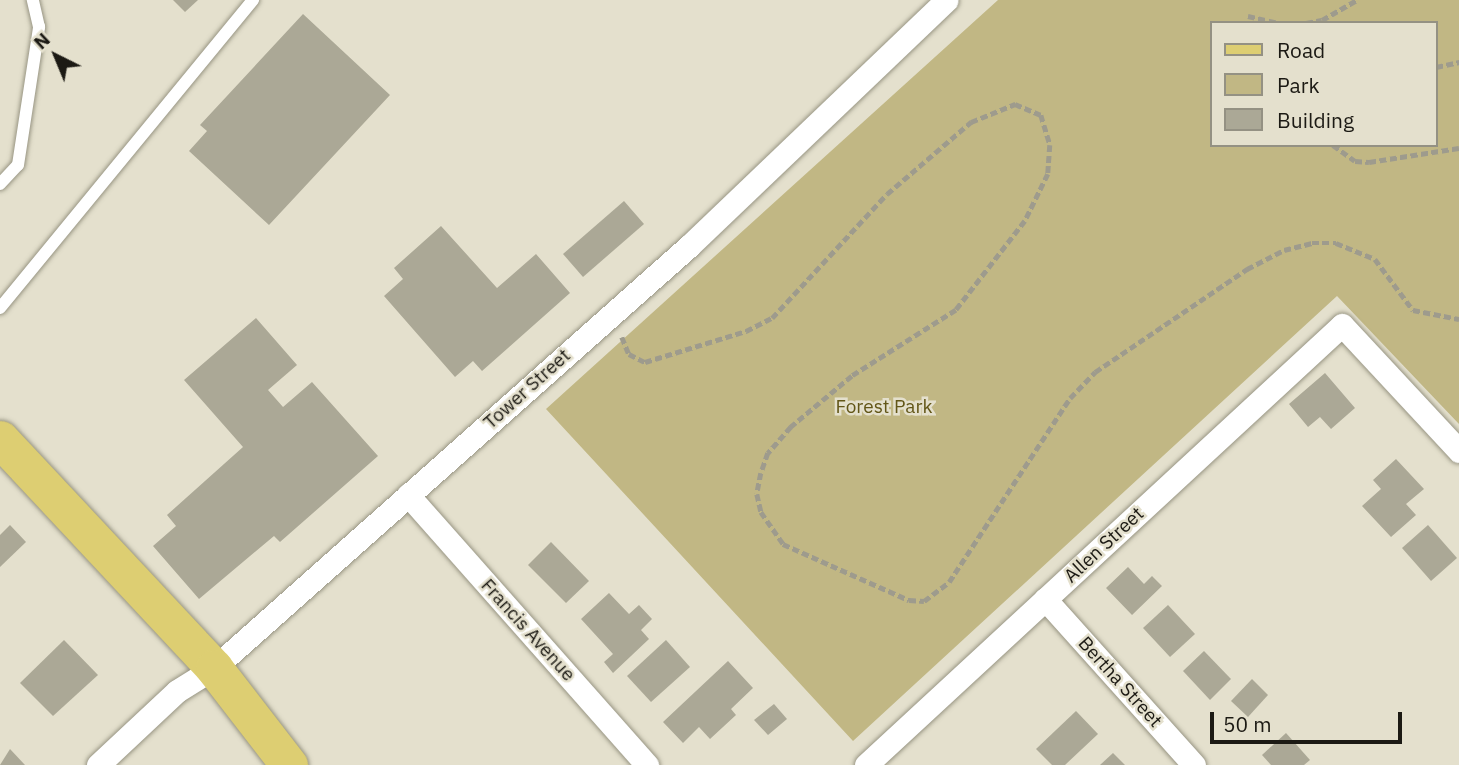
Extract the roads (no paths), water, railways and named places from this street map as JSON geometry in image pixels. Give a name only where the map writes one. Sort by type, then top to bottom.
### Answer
[{"type":"main road","points":[[0,439],[214,668],[289,765]]},
{"type":"street","name":"Tower Street","points":[[98,765],[177,691],[214,668],[689,246],[946,0]]},
{"type":"street","name":"Allen Street","points":[[866,765],[1342,325],[1459,451]]},
{"type":"street","name":"Francis Avenue","points":[[408,495],[647,765]]},
{"type":"street","name":"Bertha Street","points":[[1045,599],[1195,765]]},
{"type":"lane","points":[[0,184],[18,165],[39,27],[33,0]]},
{"type":"lane","points":[[0,308],[253,0]]},
{"type":"park label","name":"Forest Park","points":[[884,407]]}]
